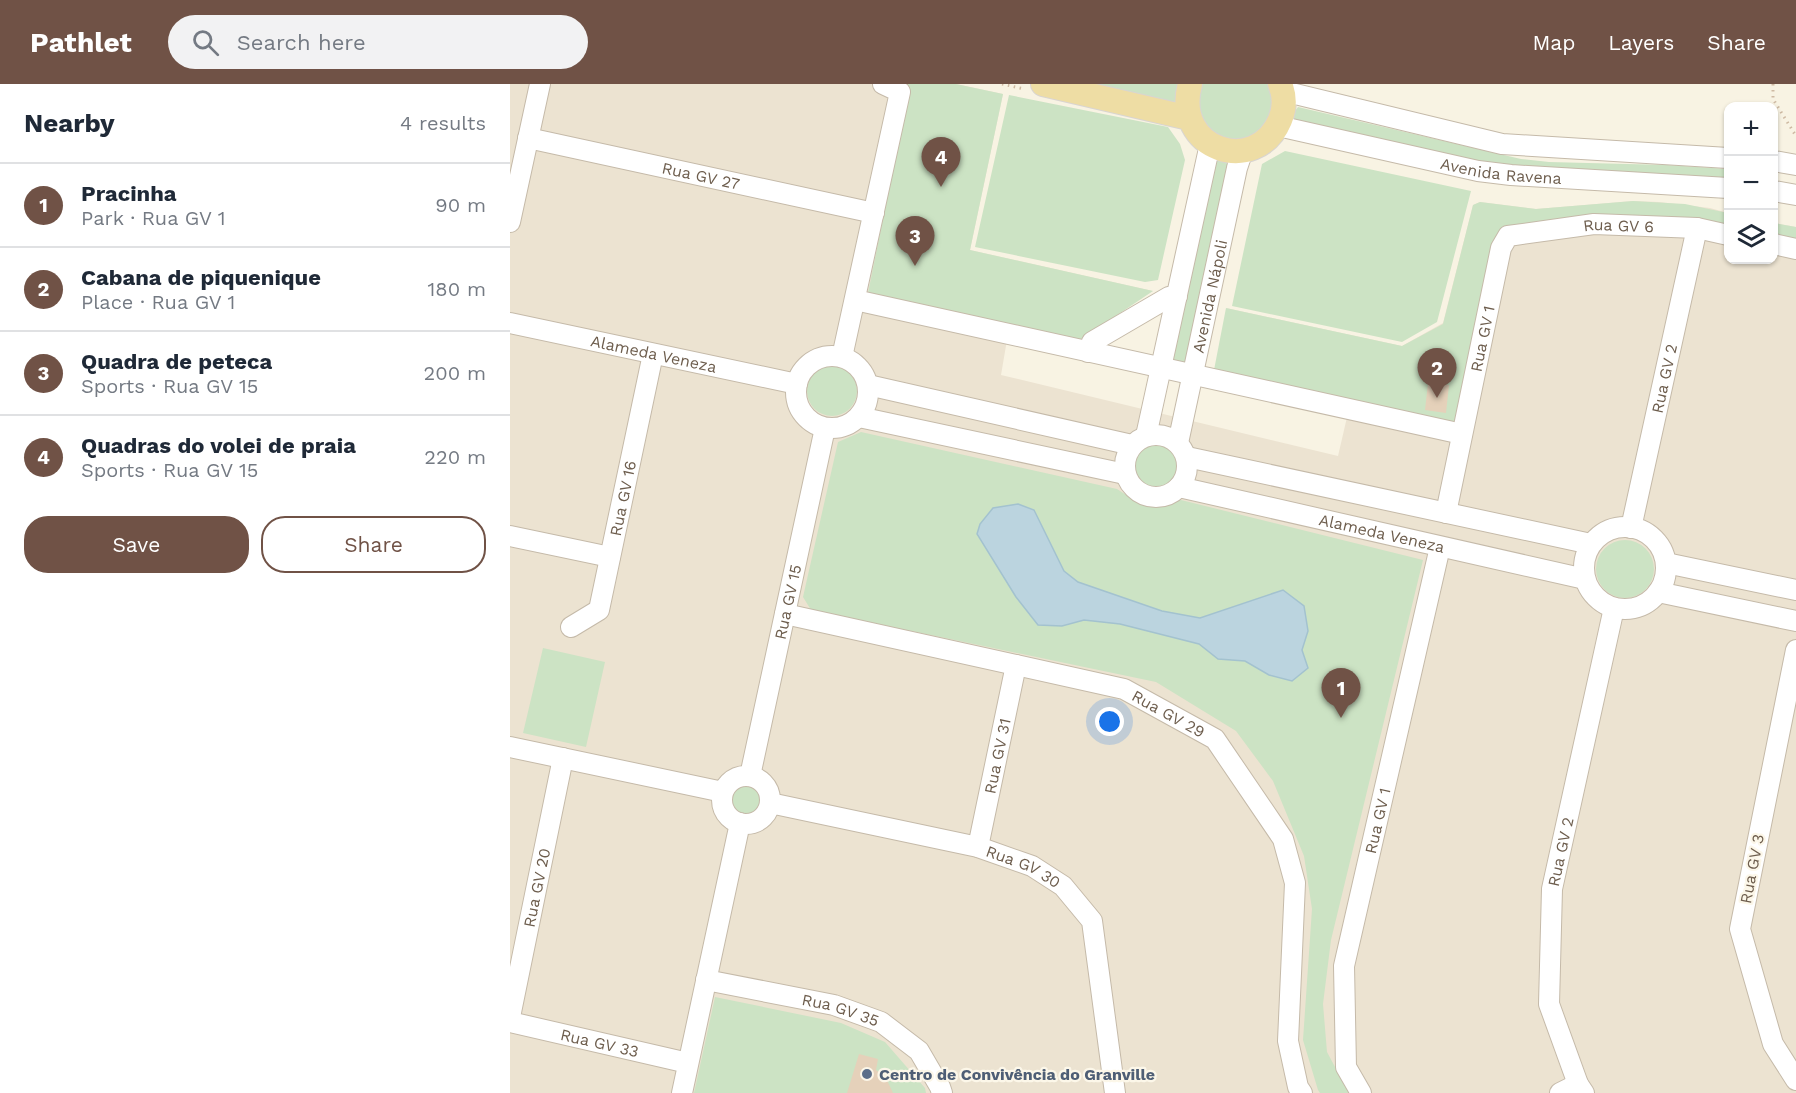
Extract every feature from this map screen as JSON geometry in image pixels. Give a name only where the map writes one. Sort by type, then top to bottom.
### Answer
[{"type":"main road","points":[[1043,84],[1189,118]]},
{"type":"main road","points":[[1190,84],[1186,102],[1189,118],[1194,128],[1210,144],[1232,151],[1257,146],[1269,138],[1278,126],[1283,109],[1281,87]]},
{"type":"street","points":[[510,222],[540,84]]},
{"type":"street","name":"Avenida Ravena","points":[[1281,87],[1502,144],[1724,158]]},
{"type":"street","points":[[842,357],[874,213],[891,88]]},
{"type":"street","name":"Avenida Ravena","points":[[1278,126],[1478,171],[1724,188]]},
{"type":"street","name":"Rua GV 27","points":[[528,138],[874,213]]},
{"type":"street","name":"Avenida Nápoli","points":[[1125,474],[1126,454],[1139,440],[1161,368],[1210,144]]},
{"type":"street","name":"Avenida Nápoli","points":[[1179,487],[1188,468],[1182,450],[1193,375],[1237,168],[1243,150]]},
{"type":"street","points":[[1778,162],[1796,165]]},
{"type":"street","points":[[1778,192],[1796,195]]},
{"type":"street","name":"Rua GV 6","points":[[1508,236],[1594,224],[1697,228],[1724,234]]},
{"type":"street","name":"Rua GV 2","points":[[1631,528],[1697,228]]},
{"type":"street","name":"Rua GV 1","points":[[1446,513],[1501,248],[1508,236]]},
{"type":"street","points":[[1778,245],[1796,249]]},
{"type":"street","points":[[1088,352],[1092,342],[1169,297],[1177,296]]},
{"type":"street","points":[[855,300],[1462,434]]},
{"type":"street","name":"Alameda Veneza","points":[[510,323],[796,384]]},
{"type":"street","name":"Rua GV 16","points":[[571,627],[599,610],[653,354]]},
{"type":"street","points":[[842,357],[859,368],[868,385],[868,396],[859,417],[838,428],[825,428],[805,417],[796,396],[796,384],[808,364],[819,358],[842,357]]},
{"type":"street","points":[[868,385],[1139,440],[1163,435],[1182,450]]},
{"type":"street","points":[[859,417],[1125,474],[1129,483],[1144,495],[1162,496],[1179,487]]},
{"type":"street","name":"Rua GV 15","points":[[750,776],[825,428]]},
{"type":"street","name":"Alameda Veneza","points":[[1182,450],[1446,513],[1591,544]]},
{"type":"street","name":"Alameda Veneza","points":[[1179,487],[1585,579]]},
{"type":"street","points":[[1631,528],[1644,532],[1662,551],[1666,563],[1663,583],[1650,601],[1639,607],[1614,608],[1596,597],[1585,579],[1584,561],[1591,544],[1599,536],[1609,531],[1631,528]]},
{"type":"street","points":[[510,536],[610,557]]},
{"type":"street","name":"Rua GV 1","points":[[1361,1093],[1346,1067],[1344,966],[1440,547]]},
{"type":"street","points":[[1666,563],[1796,590]]},
{"type":"street","points":[[1658,592],[1796,621]]},
{"type":"street","name":"Rua GV 2","points":[[1581,1089],[1549,1004],[1552,889],[1614,608]]},
{"type":"street","name":"Rua GV 29","points":[[785,614],[1124,689],[1215,739],[1282,839],[1295,883],[1288,1041],[1298,1087],[1302,1093]]},
{"type":"street","name":"Rua GV 3","points":[[1796,650],[1740,929],[1773,1044],[1796,1080]]},
{"type":"street","name":"Rua GV 31","points":[[978,847],[1016,666]]},
{"type":"street","points":[[510,747],[723,792]]},
{"type":"street","name":"Rua GV 20","points":[[510,1017],[518,936],[563,758]]},
{"type":"street","points":[[750,776],[757,778],[767,788],[770,803],[759,820],[740,823],[725,811],[722,805],[723,792],[726,786],[737,777],[750,776]]},
{"type":"street","name":"Rua GV 30","points":[[770,803],[978,847],[1032,866],[1063,886],[1092,921],[1115,1093]]},
{"type":"street","points":[[682,1093],[740,823]]},
{"type":"street","name":"Rua GV 35","points":[[706,980],[834,1005],[881,1022],[919,1051],[942,1093]]},
{"type":"street","name":"Rua GV 33","points":[[510,1022],[688,1063]]},
{"type":"street","points":[[1560,1093],[1581,1089]]},
{"type":"path","points":[[1773,84],[1773,99],[1796,136]]},
{"type":"shaded area","points":[[510,84],[956,84],[1003,94],[970,250],[1153,291],[1008,334],[1001,375],[1338,456],[1351,400],[1226,308],[1402,346],[1443,323],[1473,205],[1480,202],[1536,209],[1633,201],[1710,208],[1724,212],[1724,264],[1778,264],[1778,224],[1796,227],[1796,1093],[510,1093]]},
{"type":"green space","points":[[896,84],[956,84],[1003,94],[970,250],[1153,291],[1074,344],[867,298],[909,90]]},
{"type":"green space","points":[[1065,84],[1183,84],[1181,108]]},
{"type":"green space","points":[[1202,84],[1269,84],[1273,104],[1262,129],[1251,137],[1241,139],[1225,138],[1211,132],[1202,119],[1200,111],[1199,91]]},
{"type":"green space","points":[[1009,95],[1168,127],[1180,144],[1185,160],[1158,280],[1145,282],[975,247]]},
{"type":"green space","points":[[1298,107],[1521,159],[1724,169],[1724,181],[1520,170],[1296,123],[1292,115]]},
{"type":"green space","points":[[1285,151],[1471,191],[1437,322],[1402,342],[1232,306],[1262,164]]},
{"type":"green space","points":[[1219,157],[1229,162],[1185,363],[1172,361],[1216,160]]},
{"type":"green space","points":[[1633,201],[1685,204],[1724,212],[1724,227],[1537,223],[1513,228],[1456,423],[1214,370],[1226,308],[1402,346],[1443,324],[1473,205],[1480,202],[1536,209]]},
{"type":"green space","points":[[1778,224],[1796,227],[1796,242],[1778,238]]},
{"type":"green space","points":[[832,366],[850,373],[857,391],[850,409],[832,416],[814,409],[807,391],[814,373]]},
{"type":"green space","points":[[861,432],[1117,489],[1134,500],[1156,506],[1181,500],[1423,560],[1331,940],[1323,1004],[1327,1052],[1349,1093],[1320,1093],[1318,1090],[1303,1040],[1312,909],[1304,856],[1273,781],[1236,731],[1156,682],[811,610],[803,597],[838,442]]},
{"type":"green space","points":[[1156,443],[1172,450],[1179,466],[1172,482],[1156,489],[1140,482],[1133,466],[1140,450]]},
{"type":"green space","points":[[1625,540],[1636,542],[1649,553],[1654,569],[1652,580],[1641,593],[1625,598],[1614,596],[1601,585],[1596,569],[1598,558],[1609,545]]},
{"type":"green space","points":[[543,648],[605,662],[586,747],[523,733]]},
{"type":"green space","points":[[746,783],[758,788],[763,800],[758,812],[746,817],[734,812],[729,800],[734,788]]},
{"type":"green space","points":[[715,997],[841,1023],[885,1042],[925,1088],[926,1093],[694,1093]]},
{"type":"water","points":[[1018,504],[1034,510],[1064,571],[1078,582],[1162,611],[1200,618],[1283,590],[1304,606],[1308,631],[1302,650],[1308,668],[1292,681],[1269,675],[1245,661],[1218,659],[1199,644],[1120,624],[1084,620],[1062,626],[1038,625],[1016,597],[977,534],[980,524],[993,508]]},
{"type":"building","points":[[1428,383],[1449,385],[1446,413],[1425,410]]},
{"type":"building","name":"Centro de Convivência do Granville","points":[[859,1054],[878,1059],[876,1070],[886,1078],[893,1093],[847,1093]]},
{"type":"place","name":"Quadras do volei de praia","points":[[941,187]]},
{"type":"place","name":"Quadra de peteca","points":[[915,266]]},
{"type":"place","name":"Cabana de piquenique","points":[[1437,398]]},
{"type":"place","name":"Pracinha","points":[[1341,718]]},
{"type":"place","name":"Centro de Convivência do Granville","points":[[867,1074]]}]
